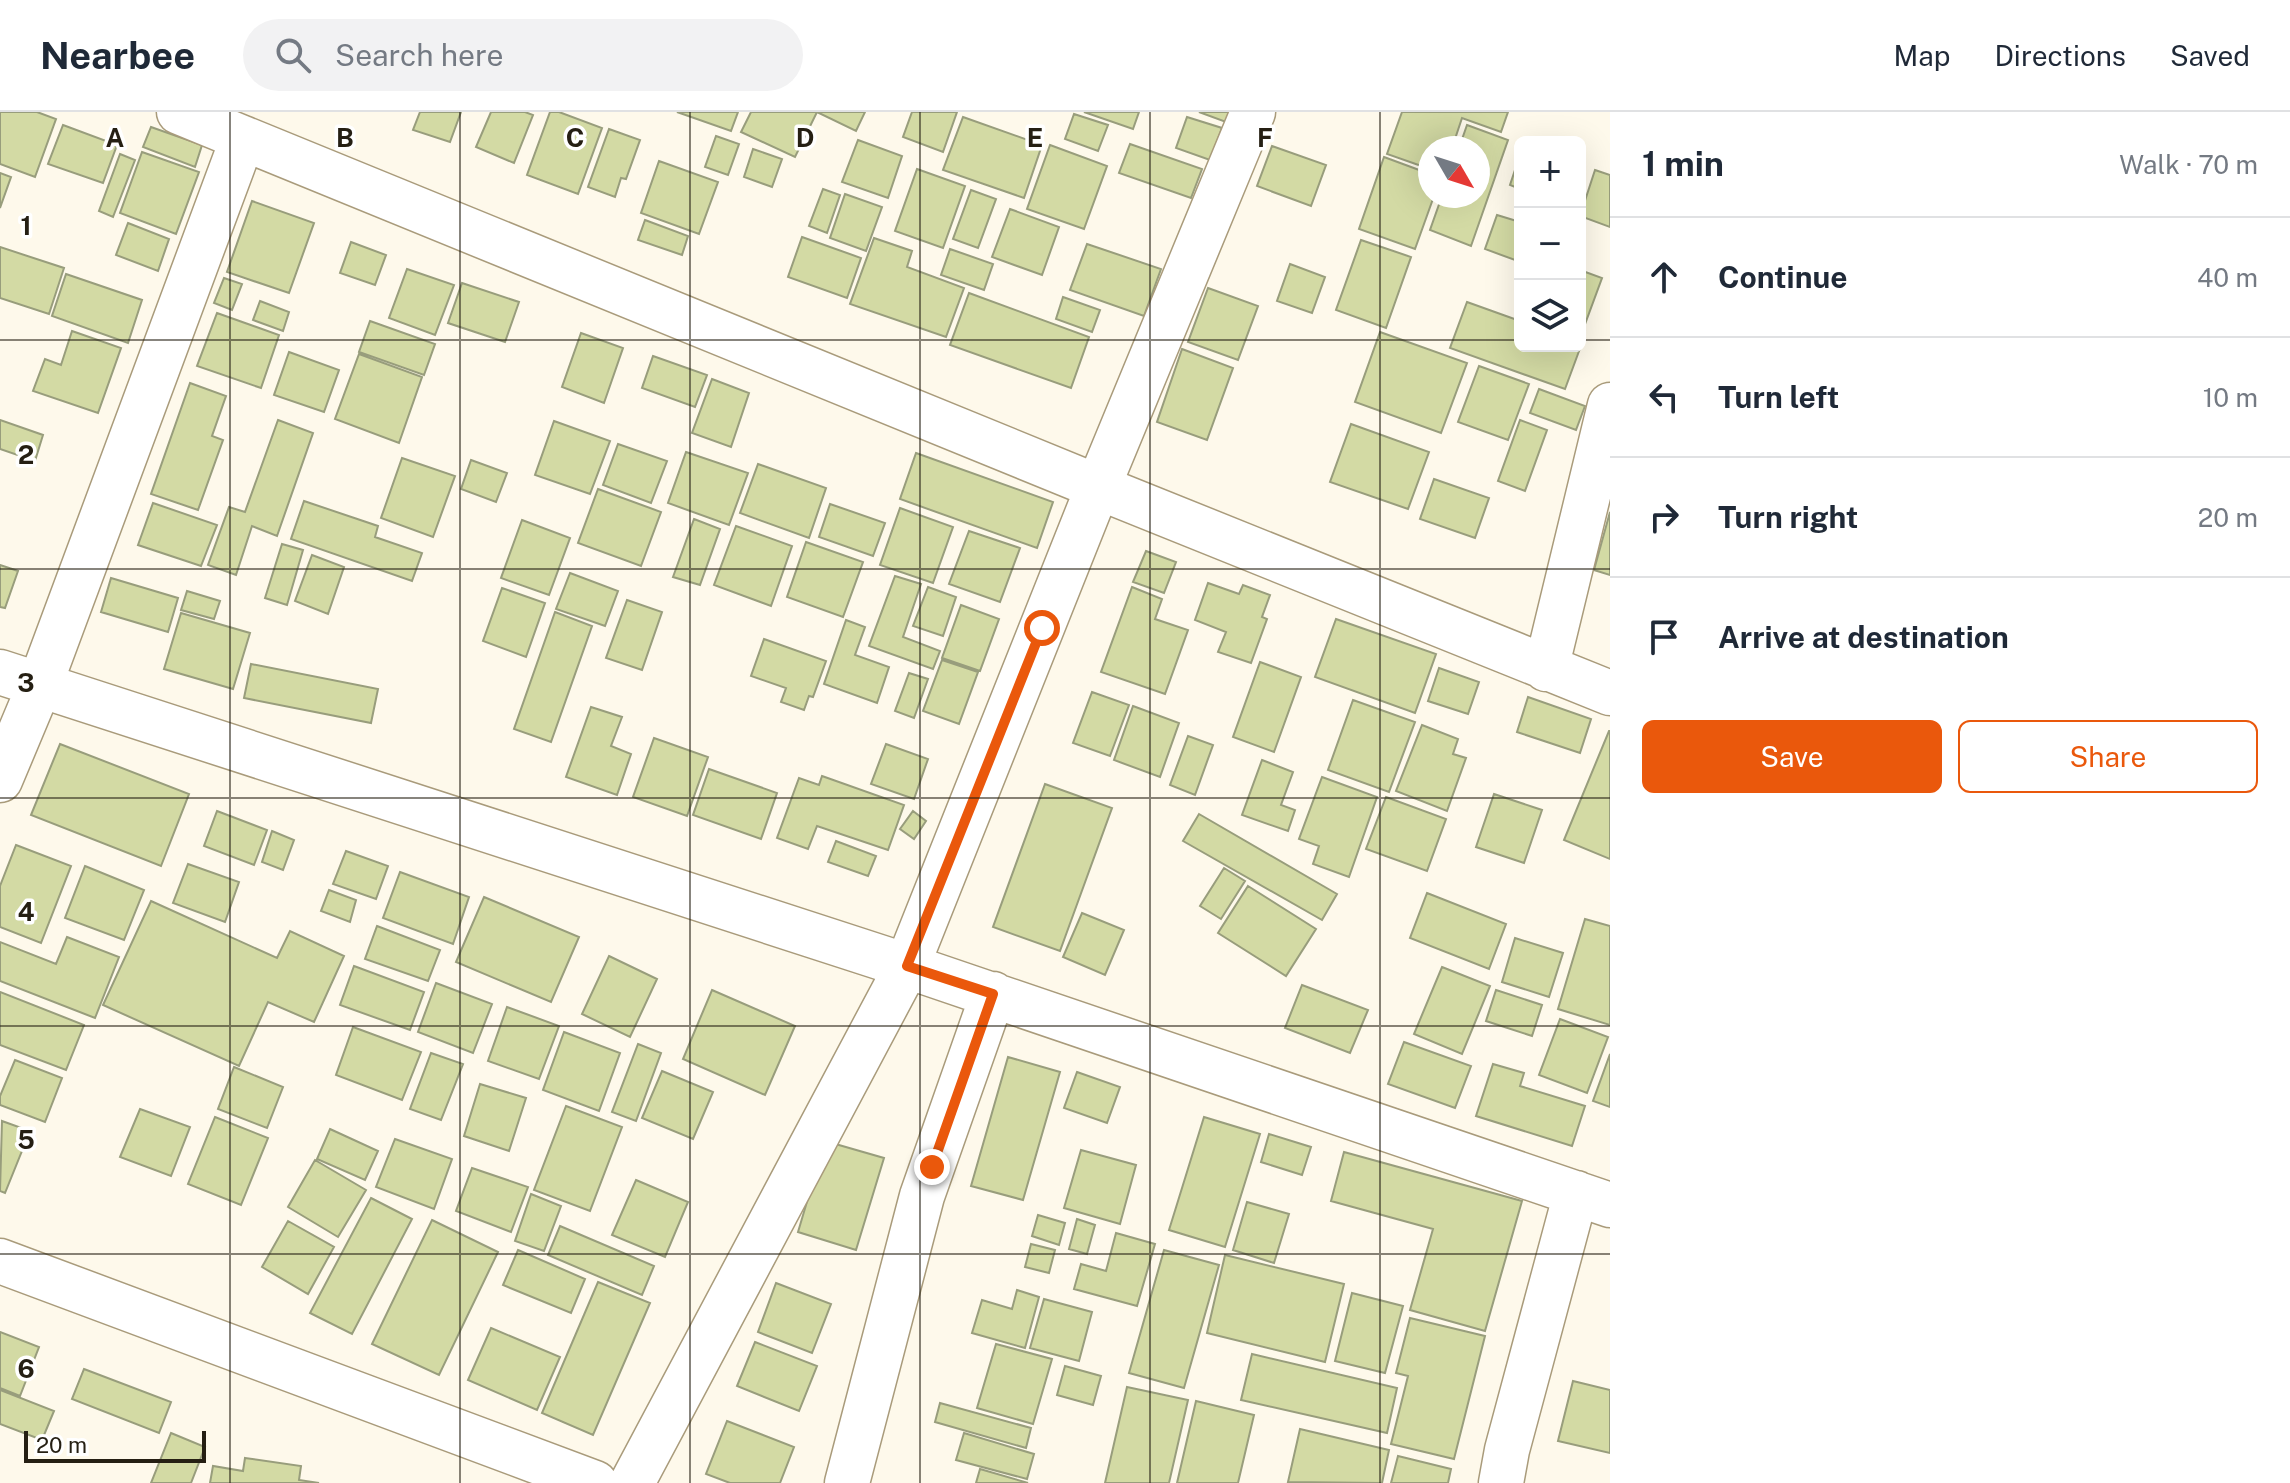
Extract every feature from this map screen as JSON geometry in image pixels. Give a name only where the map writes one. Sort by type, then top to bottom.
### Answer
[{"type":"street","points":[[179,112],[1610,693]]},
{"type":"street","points":[[632,1483],[907,966],[1098,487],[1253,112]]},
{"type":"street","points":[[0,780],[19,680],[243,138]]},
{"type":"street","points":[[1546,669],[1610,405]]},
{"type":"street","points":[[19,680],[993,994],[1593,1199],[1507,1450],[1501,1483]]},
{"type":"street","points":[[847,1483],[922,1196],[993,994]]},
{"type":"street","points":[[0,1261],[595,1483]]},
{"type":"building","points":[[0,112],[37,112],[56,119],[35,177],[0,164]]},
{"type":"building","points":[[420,112],[461,112],[450,142],[413,130]]},
{"type":"building","points":[[491,112],[525,112],[533,115],[514,163],[476,147]]},
{"type":"building","points":[[550,112],[559,112],[602,128],[578,194],[527,175]]},
{"type":"building","points":[[677,112],[738,112],[731,131]]},
{"type":"building","points":[[751,112],[817,112],[795,157],[741,132]]},
{"type":"building","points":[[817,112],[865,112],[856,131]]},
{"type":"building","points":[[912,112],[957,112],[943,152],[903,137]]},
{"type":"building","points":[[1084,112],[1139,112],[1133,129]]},
{"type":"building","points":[[1199,112],[1229,112],[1226,122]]},
{"type":"building","points":[[1402,112],[1508,112],[1501,132],[1462,118],[1456,136],[1418,136],[1418,165],[1387,154]]},
{"type":"building","points":[[1074,114],[1108,125],[1098,151],[1065,139]]},
{"type":"building","points":[[963,117],[1042,145],[1024,198],[943,170]]},
{"type":"building","points":[[1187,117],[1222,128],[1210,160],[1176,148]]},
{"type":"building","points":[[63,125],[117,145],[103,183],[48,164]]},
{"type":"building","points":[[1467,125],[1508,140],[1490,192],[1490,136],[1463,136]]},
{"type":"building","points":[[151,127],[202,145],[195,167],[143,147]]},
{"type":"building","points":[[609,129],[640,140],[626,179],[621,178],[615,197],[588,187]]},
{"type":"building","points":[[716,136],[739,144],[728,175],[705,167]]},
{"type":"building","points":[[858,140],[902,156],[888,198],[842,182]]},
{"type":"building","points":[[1130,144],[1202,169],[1191,198],[1119,173]]},
{"type":"building","points":[[1050,145],[1107,166],[1084,229],[1027,209]]},
{"type":"building","points":[[1272,146],[1326,165],[1311,206],[1257,186]]},
{"type":"building","points":[[753,149],[782,159],[772,187],[744,177]]},
{"type":"building","points":[[142,152],[199,172],[176,234],[120,213]]},
{"type":"building","points":[[120,154],[135,160],[113,217],[99,211]]},
{"type":"building","points":[[1384,157],[1418,170],[1418,208],[1430,208],[1415,249],[1359,229]]},
{"type":"building","points":[[659,161],[718,182],[699,234],[641,213]]},
{"type":"building","points":[[917,169],[965,186],[943,248],[895,231]]},
{"type":"building","points":[[1595,170],[1610,175],[1610,227],[1586,218],[1586,198]]},
{"type":"building","points":[[0,173],[11,177],[0,208]]},
{"type":"building","points":[[823,189],[840,195],[827,233],[809,226]]},
{"type":"building","points":[[971,190],[996,199],[978,248],[953,239]]},
{"type":"building","points":[[845,194],[882,207],[866,251],[830,238]]},
{"type":"building","points":[[252,201],[314,223],[289,293],[227,272]]},
{"type":"building","points":[[1438,208],[1484,208],[1471,246],[1430,230]]},
{"type":"building","points":[[1010,209],[1059,227],[1042,275],[992,257]]},
{"type":"building","points":[[1497,215],[1514,220],[1514,260],[1485,249]]},
{"type":"building","points":[[645,220],[688,236],[682,255],[638,240]]},
{"type":"building","points":[[128,223],[169,239],[158,271],[116,255]]},
{"type":"building","points":[[802,237],[861,258],[847,298],[788,277]]},
{"type":"building","points":[[874,238],[912,251],[907,267],[964,288],[946,337],[850,304]]},
{"type":"building","points":[[1361,240],[1411,257],[1386,328],[1336,310]]},
{"type":"building","points":[[351,242],[386,255],[375,285],[340,273]]},
{"type":"building","points":[[1087,244],[1161,269],[1144,316],[1070,290]]},
{"type":"building","points":[[0,247],[64,268],[49,314],[0,298]]},
{"type":"building","points":[[950,249],[993,264],[984,290],[941,275]]},
{"type":"building","points":[[1290,264],[1325,277],[1312,313],[1277,301]]},
{"type":"building","points":[[407,269],[454,285],[435,335],[389,318]]},
{"type":"building","points":[[1586,272],[1602,278],[1586,321]]},
{"type":"building","points":[[66,274],[142,300],[128,343],[52,316]]},
{"type":"building","points":[[224,278],[242,284],[232,310],[214,303]]},
{"type":"building","points":[[462,283],[519,302],[505,342],[448,323]]},
{"type":"building","points":[[1208,288],[1258,306],[1238,360],[1188,342]]},
{"type":"building","points":[[969,293],[1089,337],[1071,388],[950,345]]},
{"type":"building","points":[[1063,297],[1100,310],[1092,332],[1056,319]]},
{"type":"building","points":[[260,301],[289,312],[283,331],[253,320]]},
{"type":"building","points":[[1467,302],[1514,319],[1514,352],[1579,352],[1565,389],[1450,348]]},
{"type":"building","points":[[217,313],[279,335],[261,388],[197,366]]},
{"type":"building","points":[[370,321],[435,344],[424,375],[359,352]]},
{"type":"building","points":[[72,331],[121,348],[98,413],[33,391],[45,359],[61,365]]},
{"type":"building","points":[[1380,332],[1467,363],[1441,433],[1355,402]]},
{"type":"building","points":[[581,333],[623,348],[604,403],[562,387]]},
{"type":"building","points":[[1182,349],[1233,368],[1207,440],[1157,422]]},
{"type":"building","points":[[289,352],[339,370],[324,412],[274,395]]},
{"type":"building","points":[[359,354],[422,377],[399,443],[335,419]]},
{"type":"building","points":[[653,356],[707,375],[695,407],[642,388]]},
{"type":"building","points":[[1479,366],[1529,384],[1508,440],[1458,422]]},
{"type":"building","points":[[712,379],[749,393],[731,447],[692,433]]},
{"type":"building","points":[[190,383],[226,396],[212,436],[223,440],[198,510],[151,494]]},
{"type":"building","points":[[1539,389],[1585,406],[1576,430],[1530,413]]},
{"type":"building","points":[[0,420],[43,435],[35,461],[0,449]]},
{"type":"building","points":[[278,420],[313,433],[277,536],[252,526],[236,575],[208,565],[229,507],[245,512]]},
{"type":"building","points":[[1520,420],[1547,430],[1525,491],[1498,481]]},
{"type":"building","points":[[554,421],[610,441],[590,494],[535,475]]},
{"type":"building","points":[[1351,424],[1429,452],[1408,509],[1330,482]]},
{"type":"building","points":[[618,444],[667,461],[651,503],[603,485]]},
{"type":"building","points":[[686,452],[748,473],[729,525],[668,503]]},
{"type":"building","points":[[916,453],[1053,502],[1037,548],[900,499]]},
{"type":"building","points":[[402,458],[455,476],[433,537],[381,518]]},
{"type":"building","points":[[471,460],[507,473],[496,502],[461,489]]},
{"type":"building","points":[[758,464],[826,488],[809,538],[740,513]]},
{"type":"building","points":[[1434,479],[1489,498],[1475,538],[1420,519]]},
{"type":"building","points":[[598,489],[661,512],[641,566],[578,543]]},
{"type":"building","points":[[304,501],[378,526],[375,537],[422,553],[412,581],[291,539]]},
{"type":"building","points":[[153,503],[217,525],[201,566],[138,545]]},
{"type":"building","points":[[830,504],[885,523],[873,556],[819,537]]},
{"type":"building","points":[[900,508],[953,527],[933,583],[880,565]]},
{"type":"building","points":[[1610,512],[1610,575],[1594,570]]},
{"type":"building","points":[[694,519],[720,529],[700,585],[673,577]]},
{"type":"building","points":[[522,520],[570,538],[549,595],[501,578]]},
{"type":"building","points":[[736,526],[792,546],[771,606],[714,585]]},
{"type":"building","points":[[969,531],[1020,548],[1000,602],[949,584]]},
{"type":"building","points":[[806,542],[863,562],[843,617],[787,597]]},
{"type":"building","points":[[282,544],[303,550],[287,605],[265,598]]},
{"type":"building","points":[[1146,551],[1176,562],[1164,593],[1133,582]]},
{"type":"building","points":[[312,555],[344,567],[328,614],[295,601]]},
{"type":"building","points":[[0,565],[18,571],[5,608],[0,607]]},
{"type":"building","points":[[570,573],[618,591],[605,626],[556,609]]},
{"type":"building","points":[[895,576],[921,584],[903,637],[940,651],[933,669],[869,646]]},
{"type":"building","points":[[111,578],[178,598],[168,632],[101,612]]},
{"type":"building","points":[[1208,583],[1239,594],[1243,585],[1270,595],[1262,617],[1267,619],[1251,663],[1218,652],[1226,632],[1195,620]]},
{"type":"building","points":[[928,587],[956,597],[943,636],[913,626]]},
{"type":"building","points":[[1132,587],[1162,599],[1155,619],[1188,630],[1165,694],[1101,672]]},
{"type":"building","points":[[502,588],[545,603],[526,657],[483,641]]},
{"type":"building","points":[[187,591],[220,601],[214,619],[181,610]]},
{"type":"building","points":[[627,600],[662,612],[642,670],[606,658]]},
{"type":"building","points":[[961,605],[999,619],[980,671],[942,658]]},
{"type":"building","points":[[555,612],[592,626],[551,742],[514,729]]},
{"type":"building","points":[[181,613],[250,633],[233,689],[164,669]]},
{"type":"building","points":[[1336,619],[1436,654],[1415,713],[1315,677]]},
{"type":"building","points":[[846,620],[865,627],[855,655],[889,667],[877,703],[824,684]]},
{"type":"building","points":[[764,639],[826,661],[813,697],[809,696],[804,710],[781,702],[786,688],[751,676]]},
{"type":"building","points":[[942,660],[978,672],[959,724],[923,711]]},
{"type":"building","points":[[1260,662],[1301,677],[1274,752],[1233,737]]},
{"type":"building","points":[[251,664],[378,689],[371,723],[244,698]]},
{"type":"building","points":[[1439,668],[1479,682],[1468,714],[1428,701]]},
{"type":"building","points":[[909,673],[928,679],[914,718],[895,711]]},
{"type":"building","points":[[1092,692],[1129,705],[1110,756],[1073,743]]},
{"type":"building","points":[[1528,697],[1591,719],[1580,753],[1517,732]]},
{"type":"building","points":[[1353,700],[1415,722],[1389,792],[1328,770]]},
{"type":"building","points":[[1133,706],[1179,723],[1160,777],[1114,760]]},
{"type":"building","points":[[591,707],[622,717],[611,746],[631,754],[617,795],[566,777]]},
{"type":"building","points":[[1422,725],[1458,739],[1453,754],[1466,758],[1447,811],[1396,791]]},
{"type":"building","points":[[1610,731],[1610,859],[1564,840]]},
{"type":"building","points":[[1188,736],[1213,745],[1195,795],[1170,785]]},
{"type":"building","points":[[654,738],[708,757],[687,816],[633,797]]},
{"type":"building","points":[[60,744],[189,794],[161,866],[31,815]]},
{"type":"building","points":[[886,744],[928,759],[914,799],[871,784]]},
{"type":"building","points":[[1262,760],[1293,772],[1281,805],[1295,810],[1288,831],[1242,815]]},
{"type":"building","points":[[709,769],[777,793],[761,839],[693,815]]},
{"type":"building","points":[[822,776],[904,805],[888,850],[817,826],[808,849],[777,838],[799,778],[819,785]]},
{"type":"building","points":[[1322,777],[1377,797],[1349,877],[1313,864],[1319,846],[1299,839]]},
{"type":"building","points":[[1045,784],[1112,808],[1060,951],[993,927]]},
{"type":"building","points":[[1494,794],[1542,810],[1524,863],[1476,847]]},
{"type":"building","points":[[1386,797],[1446,819],[1427,871],[1366,849]]},
{"type":"building","points":[[217,811],[267,830],[254,865],[204,846]]},
{"type":"building","points":[[913,811],[926,821],[914,839],[900,829]]},
{"type":"building","points":[[1199,814],[1337,894],[1322,920],[1183,841]]},
{"type":"building","points":[[272,831],[294,840],[283,870],[262,862]]},
{"type":"building","points":[[836,841],[876,856],[868,876],[828,862]]},
{"type":"building","points":[[16,845],[71,866],[41,943],[0,927],[0,886]]},
{"type":"building","points":[[346,851],[388,866],[376,899],[333,884]]},
{"type":"building","points":[[188,864],[239,882],[225,922],[173,903]]},
{"type":"building","points":[[85,866],[144,890],[124,940],[65,918]]},
{"type":"building","points":[[1224,868],[1245,881],[1221,919],[1200,906]]},
{"type":"building","points":[[400,872],[469,897],[453,944],[383,918]]},
{"type":"building","points":[[1248,886],[1316,929],[1286,976],[1218,933]]},
{"type":"building","points":[[329,890],[356,900],[350,922],[321,911]]},
{"type":"building","points":[[1427,893],[1506,924],[1489,969],[1410,938]]},
{"type":"building","points":[[484,897],[579,937],[551,1002],[456,962]]},
{"type":"building","points":[[151,901],[277,958],[290,931],[344,956],[314,1022],[268,1002],[239,1066],[103,1005]]},
{"type":"building","points":[[1082,913],[1124,930],[1105,975],[1063,957]]},
{"type":"building","points":[[1585,919],[1610,926],[1610,1025],[1558,1009]]},
{"type":"building","points":[[377,926],[440,950],[428,981],[365,959]]},
{"type":"building","points":[[67,937],[119,957],[95,1018],[0,981],[0,942],[56,964]]},
{"type":"building","points":[[1515,938],[1563,953],[1549,997],[1502,982]]},
{"type":"building","points":[[609,956],[657,979],[630,1037],[582,1014]]},
{"type":"building","points":[[354,966],[424,992],[410,1030],[340,1005]]},
{"type":"building","points":[[1442,967],[1490,986],[1462,1054],[1414,1034]]},
{"type":"building","points":[[436,983],[492,1004],[473,1053],[418,1032]]},
{"type":"building","points":[[1302,985],[1368,1010],[1350,1053],[1285,1028]]},
{"type":"building","points":[[712,990],[795,1026],[765,1095],[683,1059]]},
{"type":"building","points":[[1496,990],[1542,1005],[1532,1036],[1486,1021]]},
{"type":"building","points":[[0,992],[84,1025],[66,1070],[0,1045]]},
{"type":"building","points":[[507,1007],[559,1026],[539,1079],[488,1061]]},
{"type":"building","points":[[1560,1019],[1608,1037],[1587,1093],[1539,1075]]},
{"type":"building","points":[[353,1027],[421,1052],[402,1100],[336,1075]]},
{"type":"building","points":[[564,1032],[620,1053],[599,1111],[543,1090]]},
{"type":"building","points":[[1404,1042],[1471,1066],[1455,1108],[1388,1084]]},
{"type":"building","points":[[638,1044],[661,1053],[636,1121],[612,1112]]},
{"type":"building","points":[[431,1053],[463,1064],[441,1120],[410,1109]]},
{"type":"building","points":[[1610,1054],[1610,1107],[1593,1101]]},
{"type":"building","points":[[1008,1057],[1060,1072],[1023,1200],[971,1186]]},
{"type":"building","points":[[15,1060],[62,1078],[45,1122],[0,1105],[0,1096]]},
{"type":"building","points":[[1493,1064],[1524,1073],[1520,1086],[1585,1106],[1572,1146],[1476,1116]]},
{"type":"building","points":[[234,1067],[283,1087],[267,1128],[218,1109]]},
{"type":"building","points":[[662,1071],[713,1092],[693,1139],[642,1118]]},
{"type":"building","points":[[1077,1072],[1120,1087],[1107,1123],[1064,1108]]},
{"type":"building","points":[[480,1084],[526,1098],[509,1151],[464,1136]]},
{"type":"building","points":[[566,1106],[622,1127],[590,1211],[534,1190]]},
{"type":"building","points":[[140,1109],[190,1127],[171,1176],[120,1157]]},
{"type":"building","points":[[215,1117],[268,1138],[241,1205],[188,1184]]},
{"type":"building","points":[[1204,1117],[1260,1134],[1225,1247],[1169,1230]]},
{"type":"building","points":[[2,1121],[30,1131],[5,1193],[0,1191]]},
{"type":"building","points":[[330,1129],[378,1151],[365,1180],[317,1159]]},
{"type":"building","points":[[1269,1134],[1311,1147],[1302,1175],[1261,1162]]},
{"type":"building","points":[[395,1139],[452,1159],[434,1209],[376,1187]]},
{"type":"building","points":[[825,1141],[884,1158],[856,1250],[798,1232]]},
{"type":"building","points":[[1081,1150],[1136,1165],[1120,1224],[1064,1208]]},
{"type":"building","points":[[1344,1152],[1522,1201],[1485,1331],[1410,1310],[1433,1229],[1331,1201]]},
{"type":"building","points":[[315,1160],[366,1190],[338,1237],[288,1207]]},
{"type":"building","points":[[472,1168],[528,1187],[511,1232],[456,1211]]},
{"type":"building","points":[[636,1180],[688,1202],[665,1257],[612,1235]]},
{"type":"building","points":[[531,1194],[561,1206],[544,1251],[515,1241]]},
{"type":"building","points":[[371,1198],[412,1219],[352,1334],[310,1313]]},
{"type":"building","points":[[1247,1202],[1289,1214],[1274,1263],[1233,1250]]},
{"type":"building","points":[[1038,1215],[1065,1223],[1059,1245],[1032,1236]]},
{"type":"building","points":[[1077,1219],[1095,1225],[1087,1254],[1069,1249]]},
{"type":"building","points":[[432,1220],[498,1252],[439,1375],[372,1344]]},
{"type":"building","points":[[288,1221],[334,1247],[308,1294],[262,1267]]},
{"type":"building","points":[[560,1226],[654,1266],[642,1295],[548,1255]]},
{"type":"building","points":[[1116,1233],[1155,1244],[1137,1306],[1074,1289],[1081,1264],[1106,1271]]},
{"type":"building","points":[[1031,1244],[1055,1250],[1049,1273],[1025,1267]]},
{"type":"building","points":[[518,1250],[585,1279],[571,1313],[503,1285]]},
{"type":"building","points":[[1164,1250],[1219,1265],[1184,1388],[1129,1373]]},
{"type":"building","points":[[1225,1255],[1344,1284],[1325,1362],[1207,1333]]},
{"type":"building","points":[[598,1282],[650,1303],[593,1435],[542,1413]]},
{"type":"building","points":[[776,1283],[831,1304],[812,1353],[758,1332]]},
{"type":"building","points":[[1017,1290],[1039,1297],[1025,1348],[972,1333],[982,1300],[1012,1309]]},
{"type":"building","points":[[1352,1293],[1403,1306],[1385,1373],[1335,1361]]},
{"type":"building","points":[[1044,1299],[1092,1312],[1079,1361],[1030,1348]]},
{"type":"building","points":[[1410,1318],[1485,1336],[1454,1459],[1391,1444],[1408,1376],[1396,1373]]},
{"type":"building","points":[[491,1328],[560,1357],[537,1410],[468,1380]]},
{"type":"building","points":[[0,1332],[39,1347],[20,1396],[0,1388]]},
{"type":"building","points":[[755,1342],[817,1366],[799,1411],[737,1386]]},
{"type":"building","points":[[996,1344],[1052,1359],[1033,1424],[977,1408]]},
{"type":"building","points":[[1252,1354],[1397,1388],[1387,1433],[1241,1400]]},
{"type":"building","points":[[1065,1366],[1101,1376],[1093,1405],[1057,1395]]},
{"type":"building","points":[[84,1369],[171,1402],[159,1433],[72,1399]]},
{"type":"building","points":[[1573,1381],[1610,1390],[1610,1453],[1558,1441]]},
{"type":"building","points":[[1127,1387],[1188,1400],[1169,1483],[1105,1483]]},
{"type":"building","points":[[0,1390],[54,1411],[42,1440],[0,1424]]},
{"type":"building","points":[[1196,1401],[1254,1415],[1238,1483],[1177,1483]]},
{"type":"building","points":[[940,1403],[1031,1428],[1026,1448],[935,1422]]},
{"type":"building","points":[[727,1421],[794,1447],[780,1483],[730,1483],[706,1474]]},
{"type":"building","points":[[1300,1429],[1389,1450],[1382,1483],[1288,1482]]},
{"type":"building","points":[[171,1433],[205,1447],[191,1483],[151,1483]]},
{"type":"building","points":[[964,1433],[1034,1454],[1027,1479],[956,1460]]},
{"type":"building","points":[[1398,1456],[1451,1469],[1448,1483],[1391,1483]]},
{"type":"building","points":[[245,1458],[301,1466],[299,1480],[319,1483],[210,1483],[213,1466],[243,1471]]},
{"type":"building","points":[[980,1469],[1028,1483],[976,1483]]},
{"type":"route","points":[[932,1167],[993,994],[907,966],[1042,628]]}]
